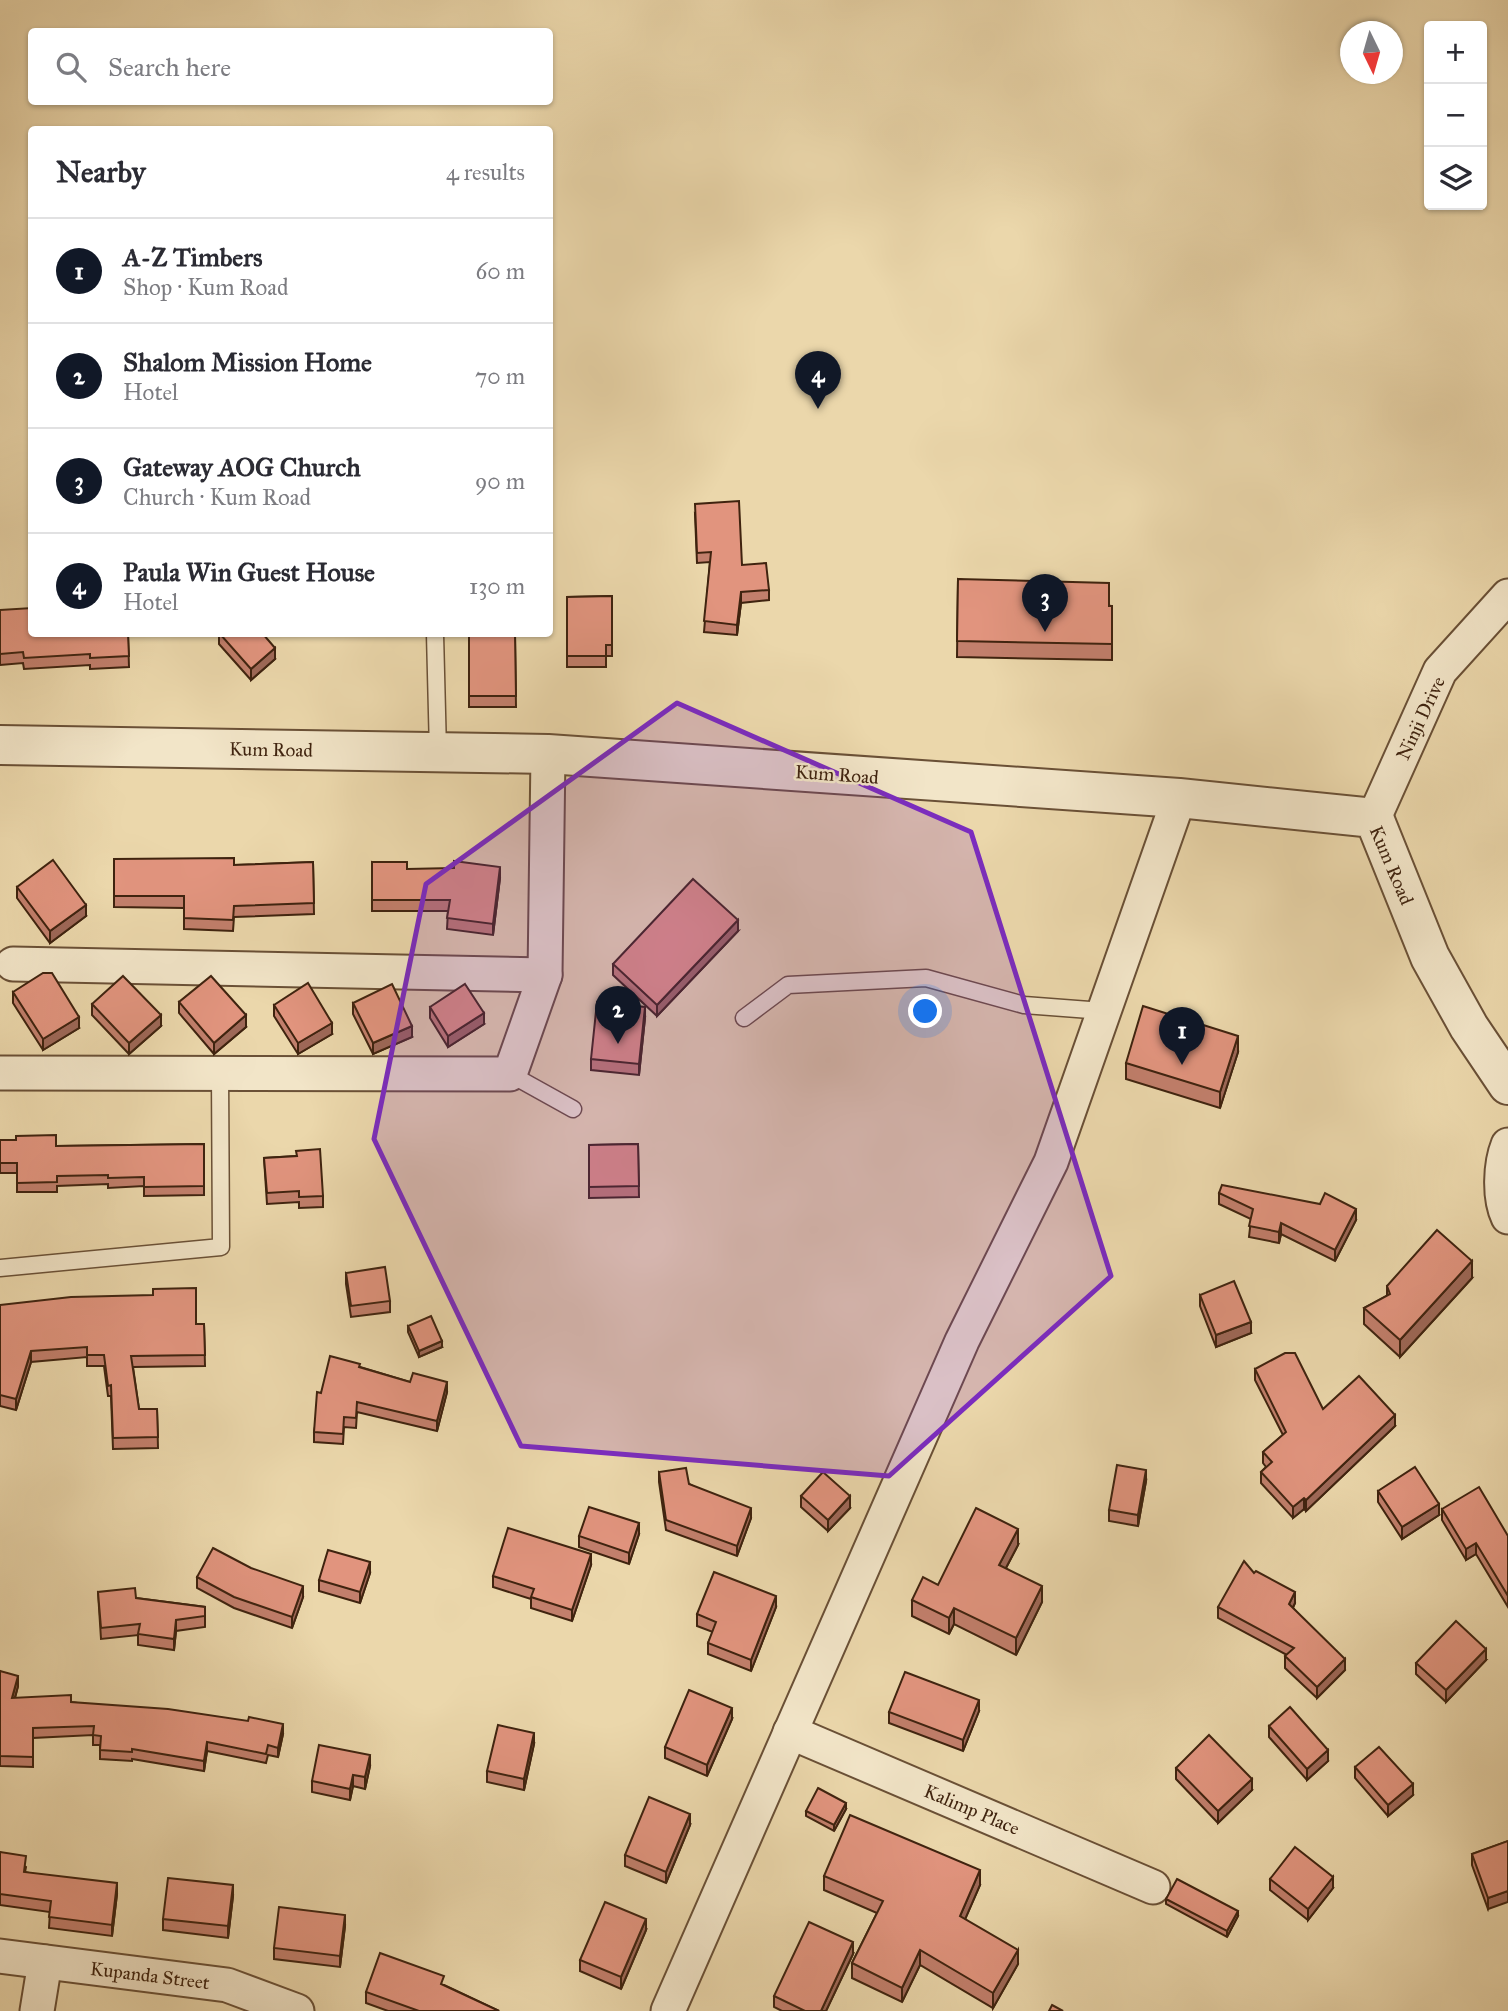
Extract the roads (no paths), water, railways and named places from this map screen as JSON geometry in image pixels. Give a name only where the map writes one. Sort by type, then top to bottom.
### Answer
[{"type":"street","name":"Ninji Drive","points":[[1374,818],[1440,671],[1508,596]]},
{"type":"street","name":"Kum Road","points":[[0,744],[548,754],[1179,798],[1374,818],[1430,957],[1469,1027],[1508,1085]]},
{"type":"street","points":[[0,1073],[510,1074],[545,975],[548,754]]},
{"type":"street","points":[[668,2011],[962,1341],[1051,1162],[1179,798]]},
{"type":"street","points":[[13,964],[545,975]]},
{"type":"street","points":[[1508,1145],[1503,1158],[1503,1208],[1508,1217]]},
{"type":"street","name":"Kalimp Place","points":[[790,1732],[1153,1887]]},
{"type":"street","name":"Kupanda Street","points":[[0,1956],[227,1985],[297,2011]]},
{"type":"street","points":[[37,2011],[45,1962]]},
{"type":"lane","points":[[435,637],[438,752]]},
{"type":"lane","points":[[744,1018],[788,985],[926,978],[1024,1005],[1103,1011]]},
{"type":"lane","points":[[0,1268],[221,1247],[220,1074]]},
{"type":"lane","points":[[510,1074],[573,1109]]},
{"type":"place","name":"Paula Win Guest House","points":[[818,409]]},
{"type":"place","name":"Gateway AOG Church","points":[[1045,632]]},
{"type":"place","name":"Shalom Mission Home","points":[[618,1044]]},
{"type":"place","name":"A-Z Timbers","points":[[1182,1065]]}]
